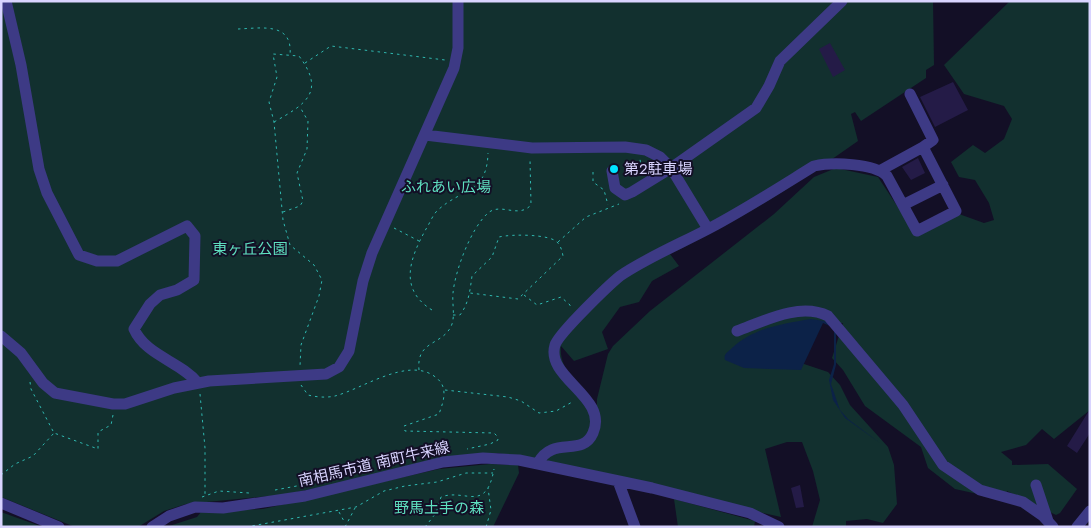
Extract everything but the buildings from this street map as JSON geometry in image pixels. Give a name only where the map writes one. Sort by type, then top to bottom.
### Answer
[{"type":"street","points":[[6,1],[21,65],[39,169],[47,193],[79,255],[97,261],[117,260],[187,226],[195,236],[194,280],[177,290],[160,295],[150,304],[134,329],[139,341],[185,370],[198,383]]},
{"type":"street","points":[[1,336],[21,353],[55,393],[113,404],[125,404],[159,392],[198,383],[326,374],[339,367],[349,351],[362,281],[384,225],[425,136],[456,61],[459,33],[458,1]]},
{"type":"street","points":[[612,171],[615,188],[626,195],[671,168],[756,108],[769,86],[780,61],[842,1]]},
{"type":"street","points":[[538,464],[547,451],[554,448],[577,446],[588,441],[595,427],[594,410],[558,366],[555,356],[556,344],[572,324],[620,277],[708,229],[814,166],[830,163],[881,170],[923,147],[933,140],[910,94]]},
{"type":"street","points":[[425,136],[532,148],[636,147],[653,153],[671,168],[708,229]]},
{"type":"street","points":[[881,170],[917,231],[956,211],[923,147]]},
{"type":"street","points":[[903,205],[943,185]]},
{"type":"street","points":[[737,331],[775,317],[800,311],[819,311],[828,316],[899,400],[927,437],[943,465],[959,478],[980,490],[1023,502],[1051,524]]},
{"type":"street","name":"南相馬市道 南町牛来線","points":[[152,527],[169,516],[195,507],[224,508],[259,504],[305,496],[443,462],[495,458],[538,464],[618,481],[750,513],[779,527]]},
{"type":"street","points":[[618,481],[635,527]]},
{"type":"street","points":[[1036,485],[1051,524]]},
{"type":"street","points":[[1,503],[59,527]]},
{"type":"street","points":[[1077,527],[1090,511]]},
{"type":"path","points":[[238,29],[281,30],[287,35],[291,43],[290,55]]},
{"type":"path","points":[[305,63],[331,46],[456,61]]},
{"type":"path","points":[[273,54],[299,56],[305,63],[313,83],[308,99],[300,107],[274,122]]},
{"type":"path","points":[[282,212],[300,206],[303,201],[304,195],[297,181],[296,173],[307,149],[308,121],[300,107]]},
{"type":"path","points":[[432,310],[416,297],[409,280],[412,256],[437,211],[469,192],[482,181],[488,164],[488,142]]},
{"type":"path","points":[[419,371],[418,357],[421,352],[448,331],[452,324],[456,275],[482,220],[490,212],[498,209],[519,212],[526,210],[530,205],[528,170],[532,148]]},
{"type":"path","points":[[593,172],[593,182],[604,190],[608,206]]},
{"type":"path","points":[[558,242],[586,216],[608,206],[622,204]]},
{"type":"path","points":[[384,225],[420,241]]},
{"type":"path","points":[[453,315],[460,315],[470,293],[472,276],[492,257],[499,237],[510,234],[550,238],[558,242],[563,256],[518,299],[470,293]]},
{"type":"path","points":[[524,294],[538,305],[561,297],[570,304],[571,312],[569,318],[572,324]]},
{"type":"path","points":[[33,369],[30,378],[31,389],[54,433],[98,449],[98,432],[112,422],[113,404]]},
{"type":"path","points":[[198,383],[205,448],[205,496]]},
{"type":"path","points":[[444,390],[508,397],[521,401],[539,413],[556,411],[584,396]]},
{"type":"path","points":[[1,475],[15,464],[33,456],[54,433]]},
{"type":"path","points":[[486,527],[491,510],[488,487],[493,474],[495,458]]},
{"type":"path","points":[[246,527],[356,507],[384,491],[404,486],[437,482],[466,473],[493,474]]},
{"type":"path","points":[[425,527],[436,513],[441,497],[450,495],[476,497],[488,487]]},
{"type":"path","points":[[345,523],[356,507]]},
{"type":"path","points":[[338,511],[345,523],[345,527]]},
{"type":"green space","name":"東ヶ丘公園","points":[[1,1],[933,1],[934,65],[926,70],[926,78],[861,121],[855,112],[851,114],[858,141],[835,157],[743,216],[670,254],[679,266],[652,281],[639,302],[620,307],[602,332],[608,349],[574,361],[561,346],[561,355],[567,371],[597,407],[597,399],[608,354],[613,346],[650,311],[774,214],[814,177],[836,168],[878,177],[915,233],[959,214],[984,223],[994,220],[989,203],[975,180],[959,177],[951,162],[973,145],[985,153],[1004,139],[1012,119],[1004,106],[964,94],[944,65],[1010,1],[1090,1],[1090,410],[1054,439],[1042,429],[1026,445],[1001,452],[1012,461],[1012,465],[1048,464],[1077,489],[1060,513],[1056,515],[1007,491],[1005,500],[955,489],[928,468],[921,447],[865,406],[843,370],[832,358],[843,323],[814,323],[795,361],[828,372],[840,385],[850,405],[888,447],[894,465],[897,504],[883,523],[867,519],[846,521],[846,527],[812,527],[820,500],[813,471],[802,442],[787,442],[765,449],[781,517],[498,453],[281,495],[186,504],[164,511],[138,527],[75,527],[1,497]]},
{"type":"green space","name":"野馬土手の森","points":[[490,464],[518,465],[519,473],[493,527],[166,527],[197,517],[201,512],[263,509],[439,469]]},
{"type":"green space","points":[[674,499],[755,521],[754,527],[678,527]]},
{"type":"green space","points":[[1,512],[37,525],[40,527],[1,527]]},
{"type":"water","points":[[811,319],[824,321],[830,324],[836,331],[836,365],[831,384],[840,410],[848,419],[880,443],[845,418],[833,400],[829,380],[834,364],[834,331],[832,327],[823,323],[801,370],[744,368],[725,360],[728,352],[740,341],[759,331]]},
{"type":"place","name":"第2駐車場","points":[[614,169]]},
{"type":"park label","name":"ふれあい広場","points":[[446,187]]}]
